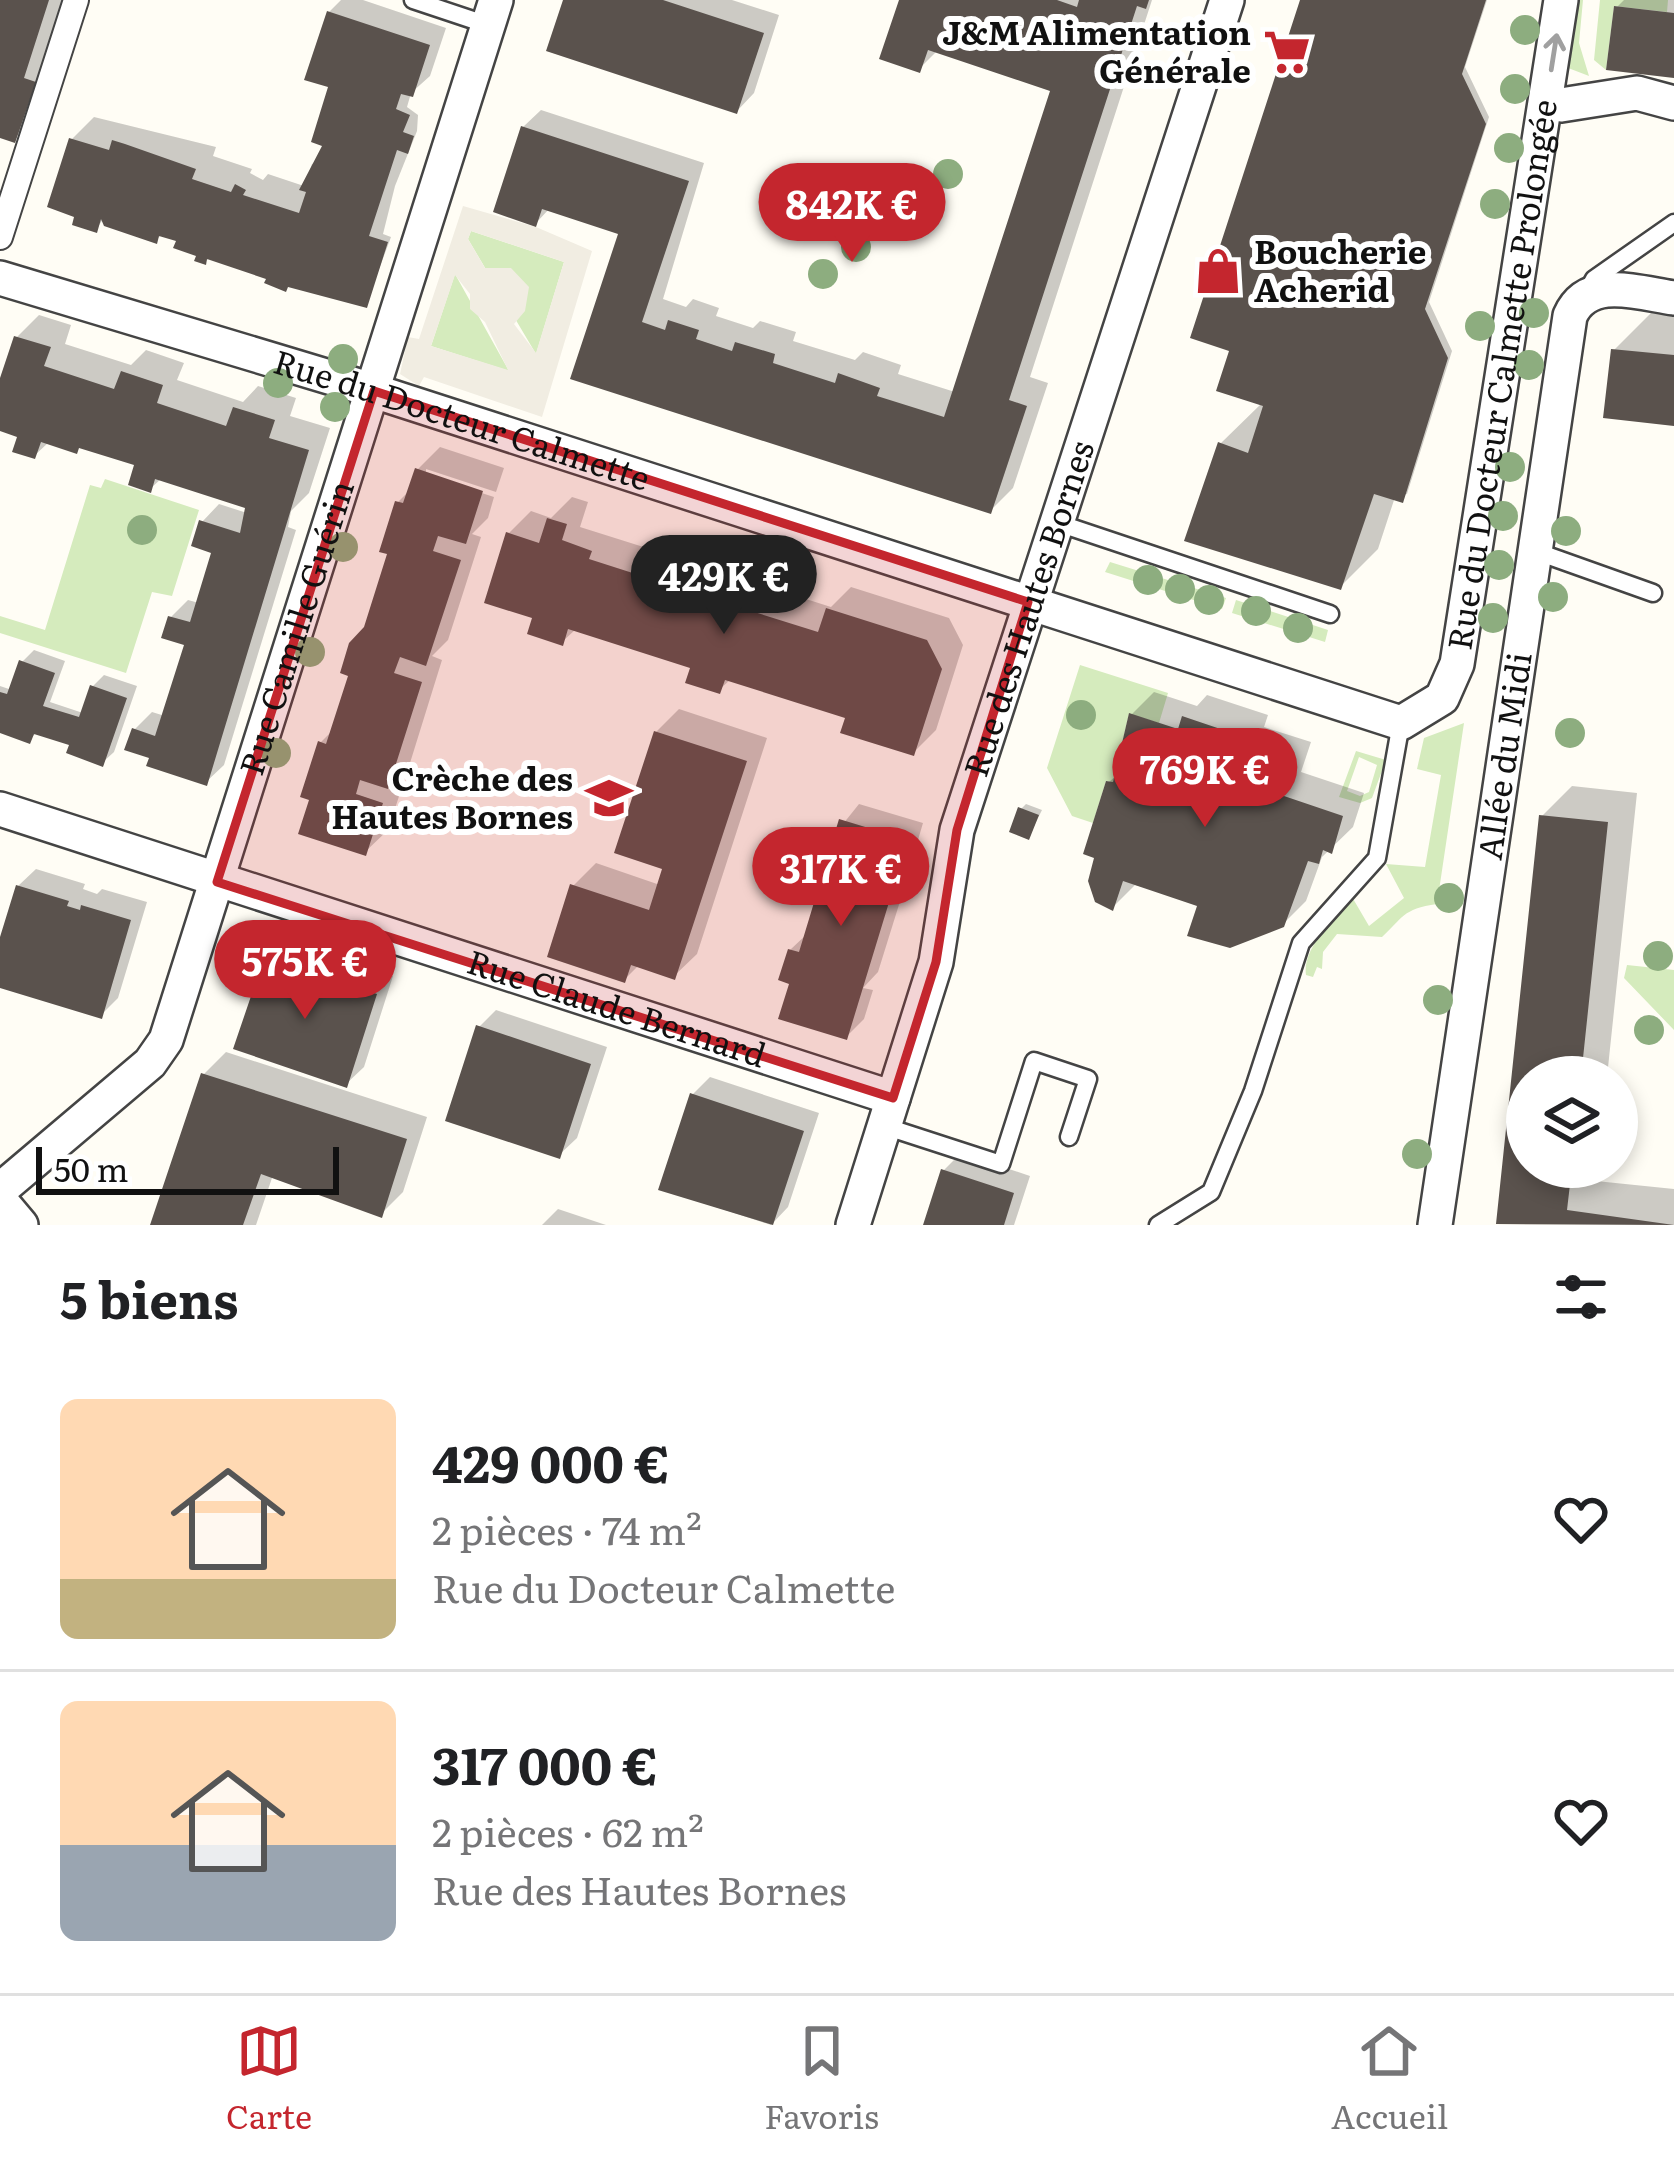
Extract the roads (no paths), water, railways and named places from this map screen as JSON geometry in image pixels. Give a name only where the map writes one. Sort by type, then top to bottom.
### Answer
[{"type":"street","points":[[0,237],[76,0]]},
{"type":"street","name":"Rue des Hautes Bornes","points":[[853,1225],[936,962],[957,830],[1227,0]]},
{"type":"street","name":"Rue du Docteur Calmette Prolongée","points":[[1401,723],[1442,698],[1457,664],[1562,0]]},
{"type":"street","name":"Rue Camille Guérin","points":[[0,1190],[150,1064],[166,1040],[492,12]]},
{"type":"street","points":[[1561,105],[1594,104],[1637,93],[1674,103]]},
{"type":"street","name":"Rue du Docteur Calmette","points":[[0,278],[374,391],[1401,723]]},
{"type":"street","points":[[1586,295],[1618,290],[1674,298]]},
{"type":"street","name":"Allée du Midi","points":[[1435,1225],[1570,316],[1586,295]]},
{"type":"street","name":"Rue Claude Bernard","points":[[0,809],[888,1112]]},
{"type":"street","points":[[0,1200],[21,1225]]},
{"type":"lane","points":[[413,0],[492,12]]},
{"type":"lane","points":[[1586,295],[1594,279],[1674,223]]},
{"type":"lane","points":[[1054,522],[1330,614]]},
{"type":"lane","points":[[1534,550],[1653,593]]},
{"type":"lane","points":[[1157,1225],[1210,1192],[1252,1091],[1301,943],[1377,858],[1401,723]]},
{"type":"lane","points":[[888,1112],[1001,1164],[1034,1061],[1088,1079],[1070,1137]]},
{"type":"place","name":"J&M Alimentation Générale","points":[[1287,52]]},
{"type":"place","name":"Boucherie Acherid","points":[[1218,271]]},
{"type":"place","name":"Crèche des Hautes Bornes","points":[[609,798]]}]
